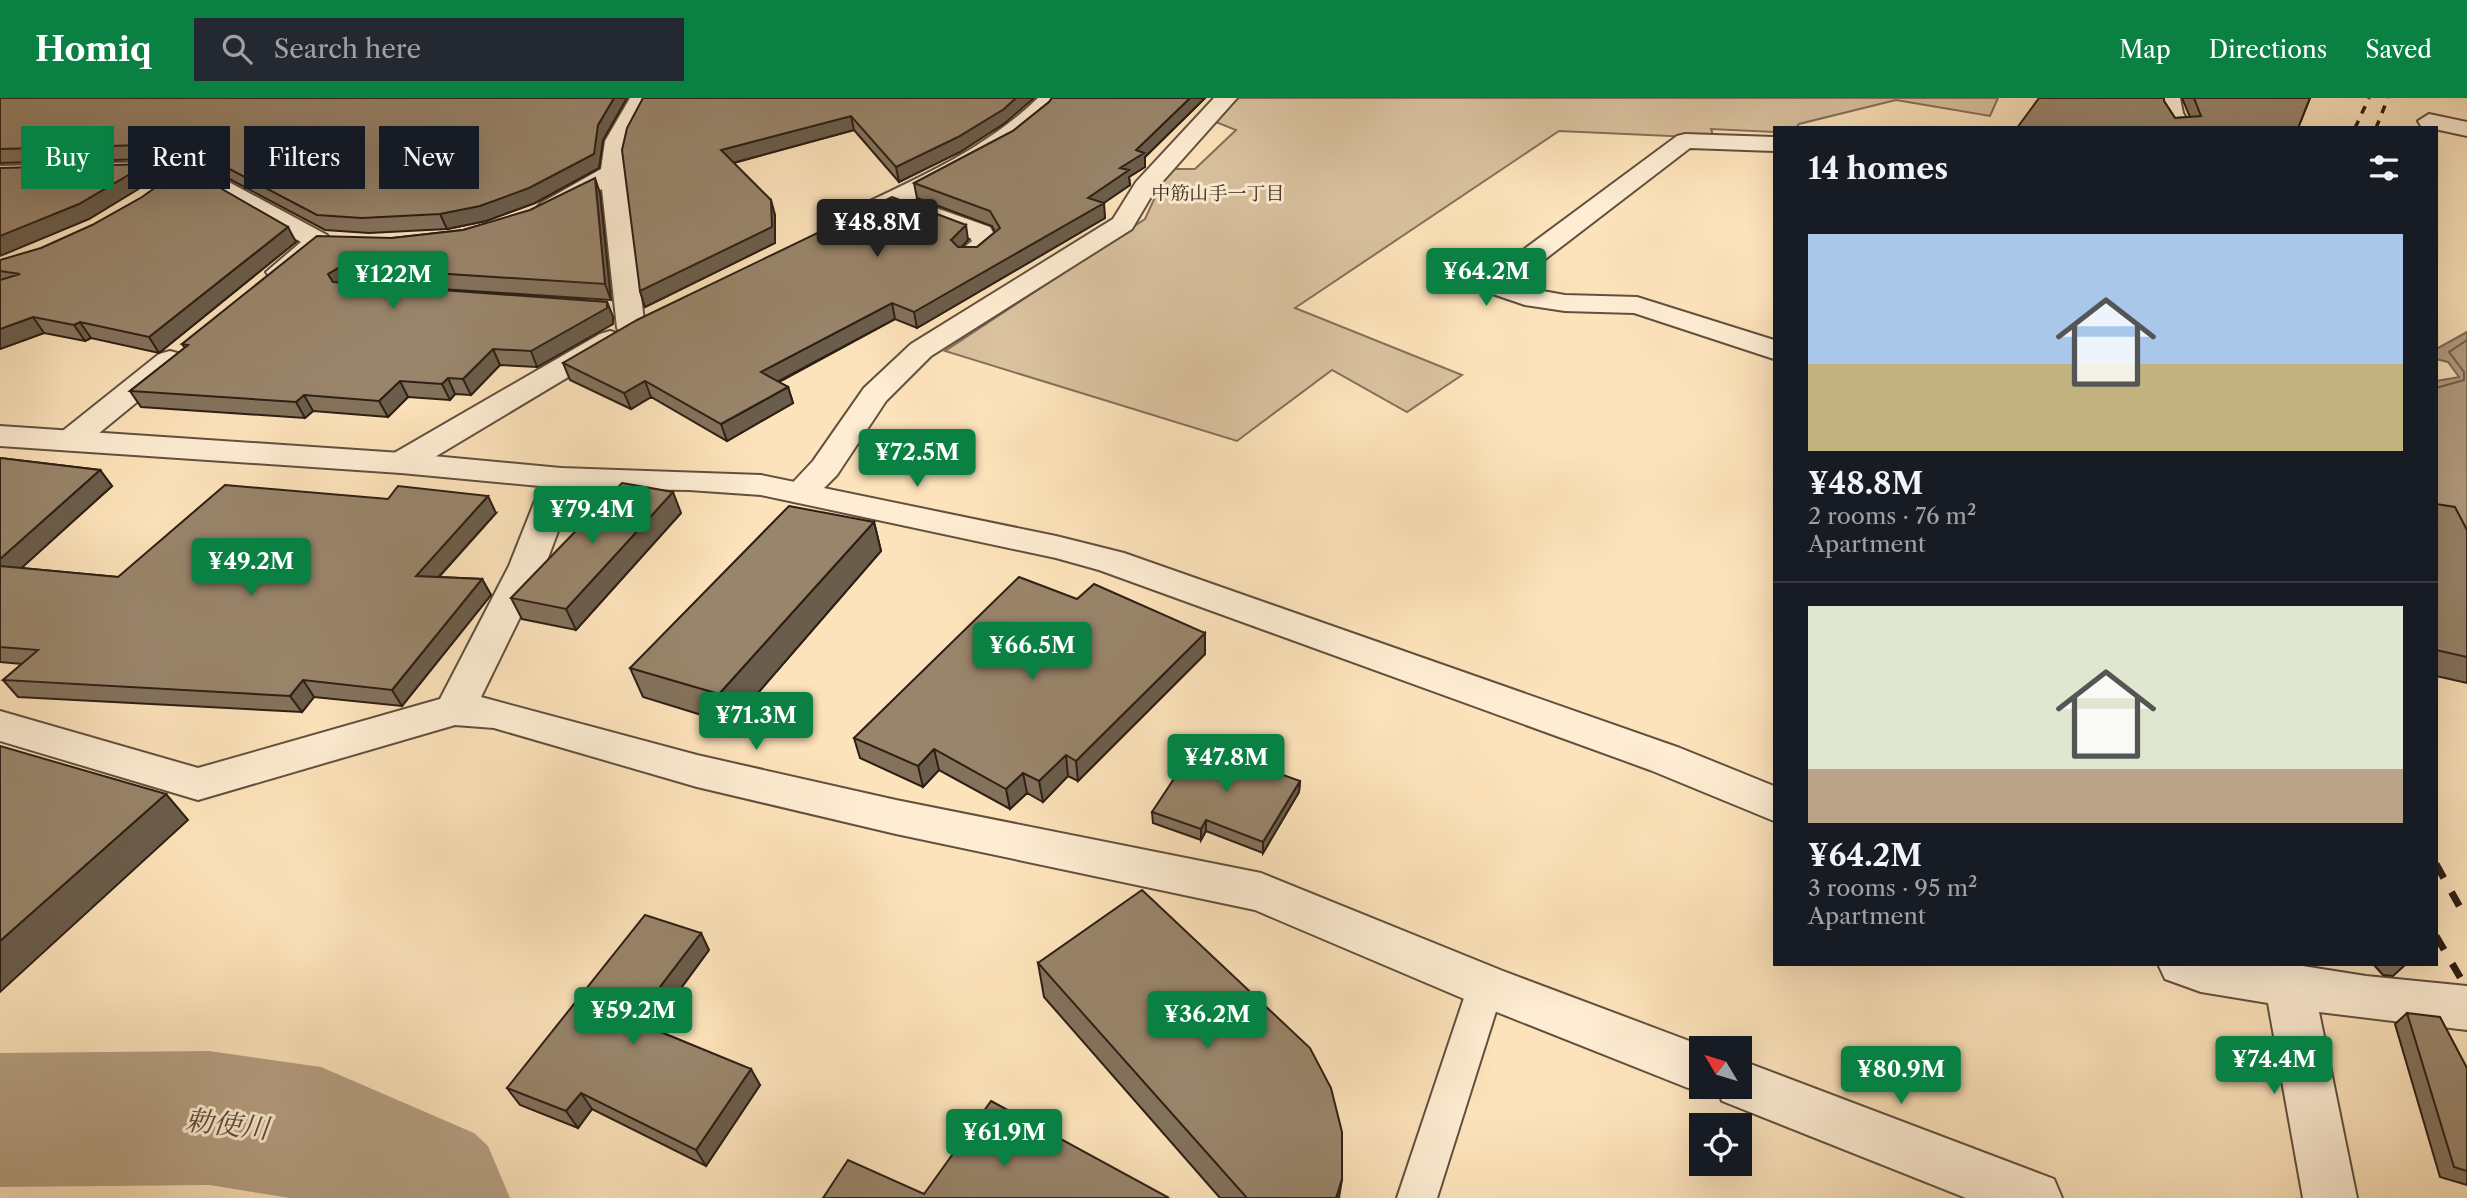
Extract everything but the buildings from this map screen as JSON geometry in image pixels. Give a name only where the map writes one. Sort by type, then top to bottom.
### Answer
[{"type":"street","points":[[401,463],[638,318],[612,173],[617,141],[641,98]]},
{"type":"street","points":[[816,236],[969,159],[1015,130],[1051,98]]},
{"type":"street","points":[[800,493],[825,468],[874,395],[922,350],[1123,224],[1145,187],[1226,98]]},
{"type":"street","points":[[2169,98],[2172,113],[2180,126]]},
{"type":"street","points":[[2427,125],[2442,98]]},
{"type":"street","points":[[2438,126],[2467,129]]},
{"type":"street","points":[[1773,144],[1685,141],[1494,285],[1525,297],[1565,303],[1637,305],[1773,350]]},
{"type":"street","points":[[0,173],[128,170]]},
{"type":"street","points":[[523,221],[612,173]]},
{"type":"street","points":[[153,197],[163,189]]},
{"type":"street","points":[[230,189],[330,242],[265,284]]},
{"type":"street","points":[[890,199],[981,233],[986,243],[969,254]]},
{"type":"street","points":[[71,440],[189,345]]},
{"type":"street","points":[[0,436],[401,463],[561,478],[729,482],[800,493],[1111,561],[1665,759],[1773,804]]},
{"type":"street","points":[[455,710],[527,566],[561,478]]},
{"type":"street","points":[[0,726],[198,784],[455,710],[494,713],[697,771],[896,817],[1261,892],[1486,986],[1689,1064]]},
{"type":"street","points":[[2187,966],[2201,971],[2310,980],[2467,1008]]},
{"type":"street","points":[[2310,980],[2330,1198]]},
{"type":"street","points":[[1752,1089],[2035,1198]]},
{"type":"lane","points":[[602,308],[638,318]]},
{"type":"lane","points":[[1417,1198],[1486,986]]},
{"type":"shaded area","points":[[1238,98],[1998,98],[1990,116],[1896,100],[1798,126],[1773,126],[1773,132],[1711,129],[1714,138],[1559,131],[1295,308],[1462,375],[1407,412],[1332,370],[1237,441],[945,351],[1145,219],[1168,169],[1195,169],[1236,130],[1216,122]]},
{"type":"water","points":[[2467,332],[2467,539],[2454,533],[2438,506],[2438,381],[2459,377],[2448,362],[2438,360],[2438,348]]},
{"type":"waterway","name":"勅使川","points":[[0,1120],[209,1118],[321,1135],[422,1184],[436,1198]]},
{"type":"railway","points":[[2356,126],[2369,98]]},
{"type":"railway","points":[[2377,126],[2388,98]]},
{"type":"railway","points":[[2438,868],[2467,920]]},
{"type":"railway","points":[[2438,939],[2467,989]]},
{"type":"district","name":"中筋山手一丁目","points":[[1218,193]]}]
